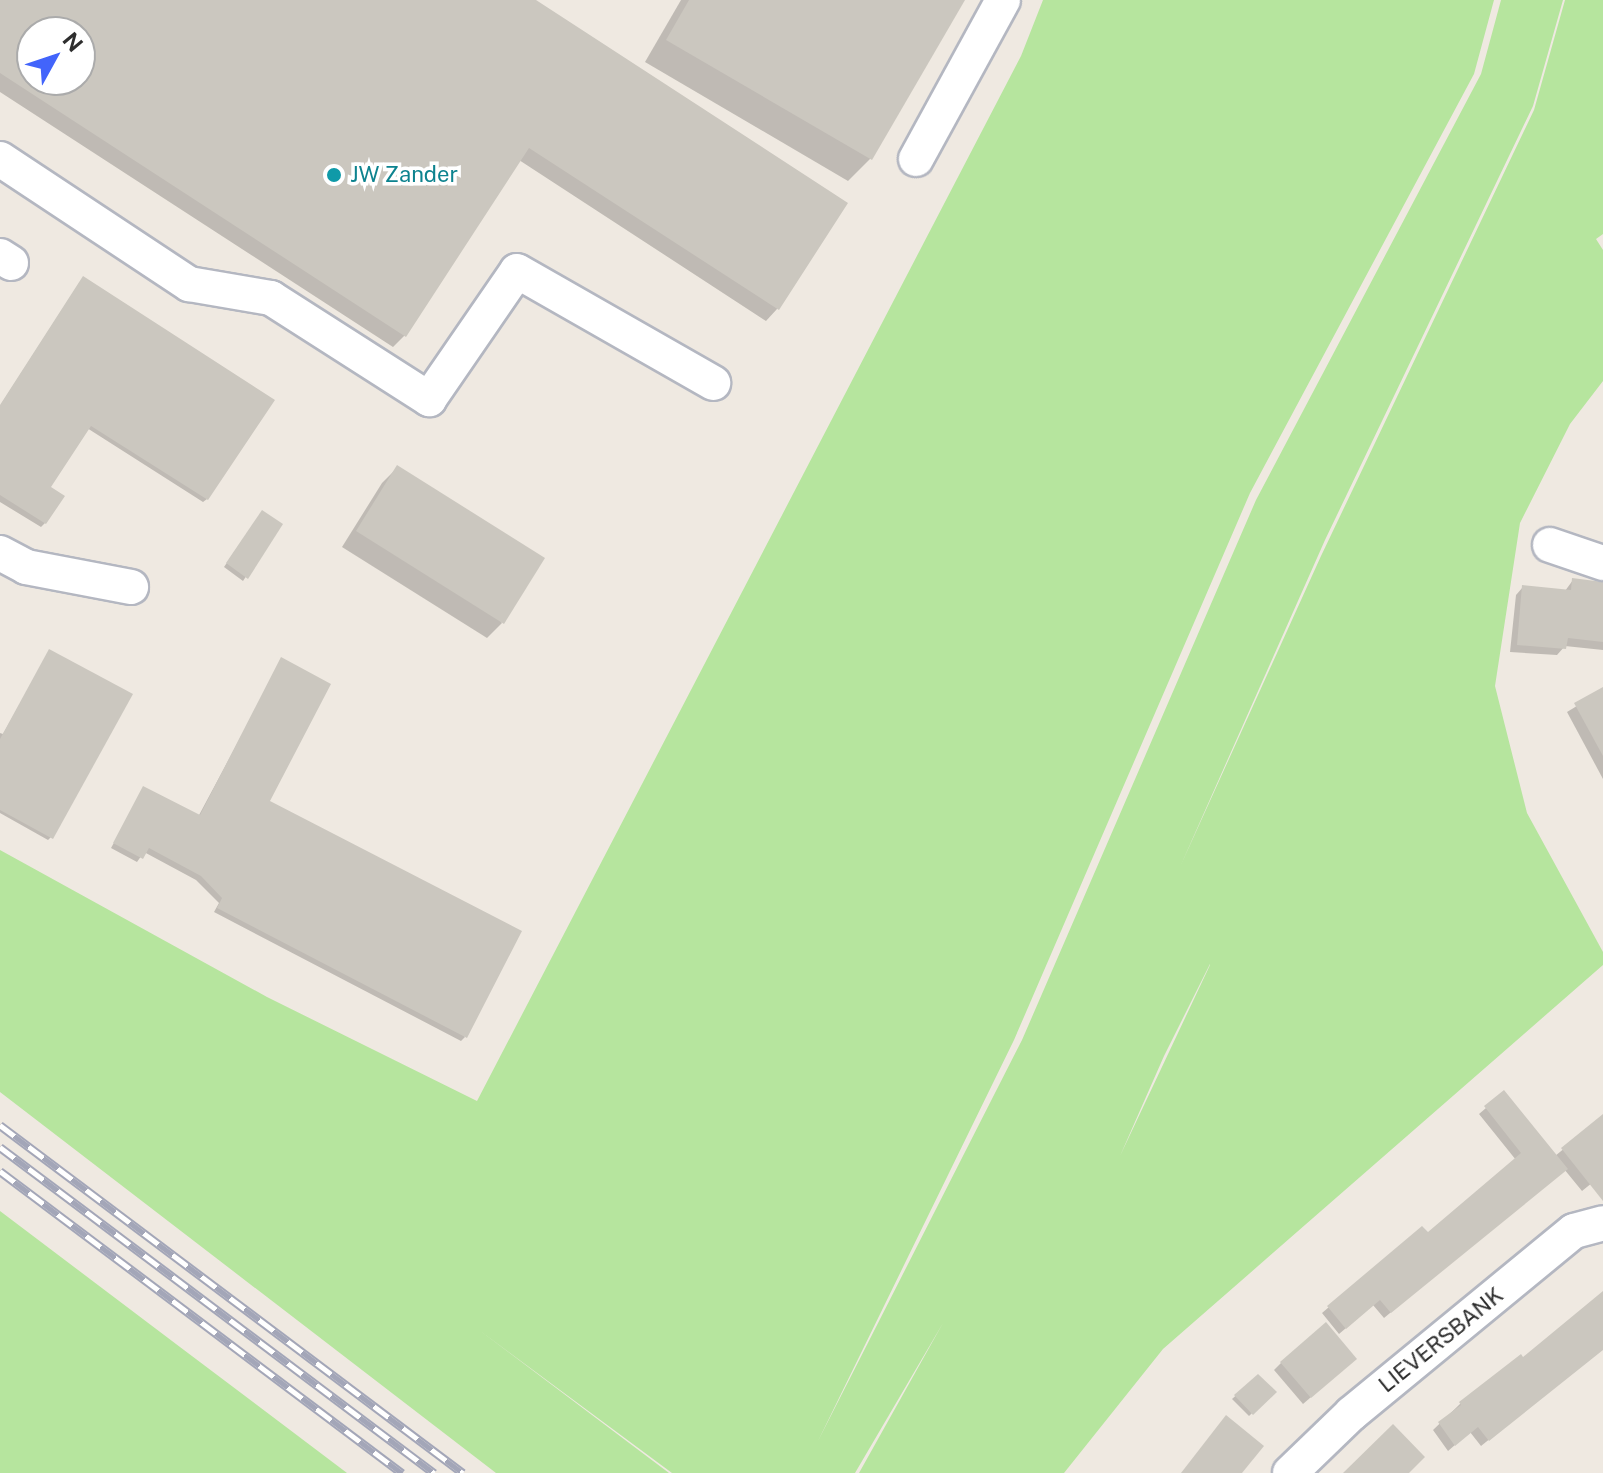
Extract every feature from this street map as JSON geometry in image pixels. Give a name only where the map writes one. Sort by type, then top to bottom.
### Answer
[{"type":"street","points":[[916,159],[1003,0]]},
{"type":"street","points":[[0,159],[189,284],[271,298],[429,399],[517,271],[713,383]]},
{"type":"street","points":[[1550,545],[1603,563]]},
{"type":"street","points":[[0,553],[26,567],[131,587]]},
{"type":"street","name":"LIEVERSBANK","points":[[1290,1473],[1351,1414],[1574,1231],[1603,1223]]},
{"type":"green space","points":[[1043,0],[1494,0],[1474,74],[1250,493],[1014,1040],[818,1441],[1022,1040],[1256,500],[1481,74],[1501,0],[1563,0],[1533,106],[1325,540],[1180,867],[1321,556],[1534,110],[1565,0],[1603,0],[1603,234],[1596,239],[1603,250],[1603,381],[1570,424],[1520,523],[1495,686],[1527,813],[1603,952],[1603,965],[1163,1349],[1064,1473],[859,1473],[943,1323],[855,1473],[672,1473],[479,1330],[669,1473],[496,1473],[0,1092],[0,850],[267,997],[477,1101],[1021,56]],"holes":[[[1210,964],[1120,1156],[1164,1056]]]},
{"type":"green space","points":[[0,1211],[176,1344],[347,1473],[0,1473]]},
{"type":"building","name":"JW Zander","points":[[0,0],[536,0],[848,203],[779,310],[529,148],[406,337],[35,96],[96,96],[96,16],[16,16],[16,83],[0,73]]},
{"type":"building","points":[[689,0],[965,0],[872,160],[666,40]]},
{"type":"building","points":[[83,276],[275,400],[208,500],[91,426],[51,487],[65,496],[46,524],[0,495],[0,405]]},
{"type":"building","points":[[397,465],[545,558],[504,624],[356,531]]},
{"type":"building","points":[[262,510],[283,524],[248,579],[226,563]]},
{"type":"building","points":[[1572,578],[1603,582],[1603,642],[1568,638],[1566,649],[1517,645],[1522,585],[1571,590]]},
{"type":"building","points":[[49,649],[133,694],[53,839],[0,810],[0,739]]},
{"type":"building","points":[[281,657],[331,684],[270,801],[522,931],[467,1038],[217,908],[222,898],[201,876],[149,848],[143,859],[113,843],[143,786],[200,815]]},
{"type":"building","points":[[1603,687],[1603,756],[1574,703]]},
{"type":"building","points":[[1504,1090],[1568,1169],[1391,1313],[1380,1300],[1346,1329],[1327,1306],[1422,1226],[1428,1232],[1521,1153],[1484,1106]]},
{"type":"building","points":[[1603,1114],[1603,1201],[1561,1148]]},
{"type":"building","points":[[1603,1291],[1603,1350],[1489,1441],[1478,1427],[1455,1446],[1438,1422],[1461,1405],[1459,1402],[1521,1354],[1523,1357]]},
{"type":"building","points":[[1326,1322],[1357,1359],[1311,1398],[1280,1362]]},
{"type":"building","points":[[1258,1374],[1277,1392],[1253,1415],[1234,1395]]},
{"type":"building","points":[[1226,1415],[1264,1446],[1242,1473],[1181,1473]]},
{"type":"building","points":[[1393,1424],[1425,1457],[1409,1473],[1343,1473]]},
{"type":"railway","points":[[0,1125],[463,1473]]},
{"type":"railway","points":[[0,1147],[434,1473]]},
{"type":"railway","points":[[0,1171],[402,1473]]},
{"type":"place","name":"JW Zander","points":[[334,175]]}]
